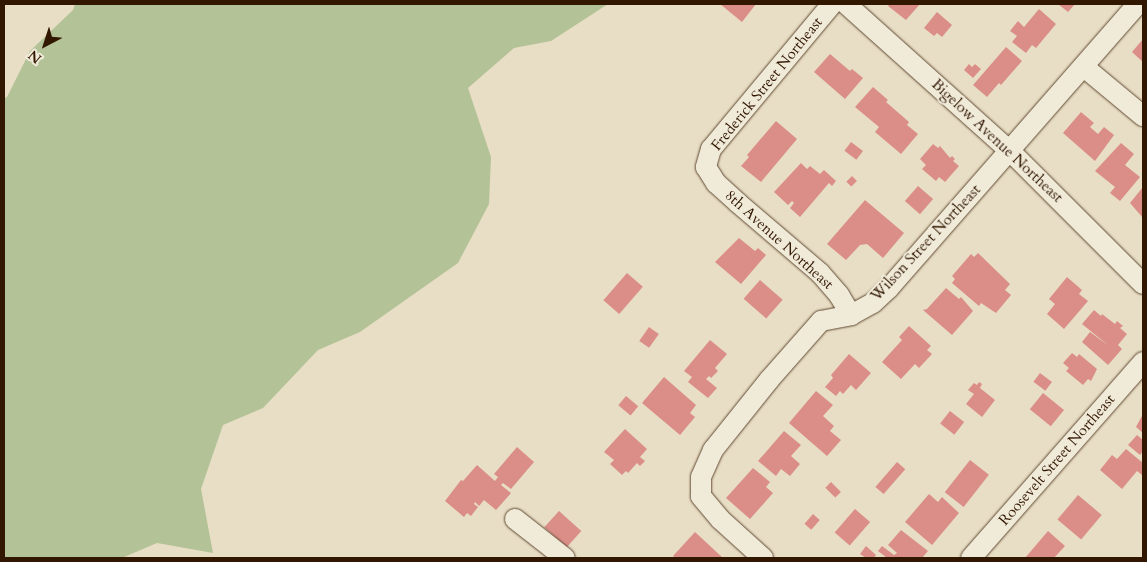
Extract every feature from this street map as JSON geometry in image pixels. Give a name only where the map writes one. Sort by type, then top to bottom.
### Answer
[{"type":"street","name":"Frederick Street Northeast","points":[[706,167],[711,149],[832,4]]},
{"type":"street","name":"Bigelow Avenue Northeast","points":[[846,4],[1010,151],[1143,284]]},
{"type":"street","name":"Wilson Street Northeast","points":[[760,557],[720,519],[701,496],[701,477],[712,450],[769,380],[821,322],[851,315],[873,303],[889,288],[1138,4]]},
{"type":"street","points":[[1084,67],[1143,116]]},
{"type":"street","name":"8th Avenue Northeast","points":[[706,167],[716,183],[820,273],[839,295],[851,315]]},
{"type":"street","name":"Roosevelt Street Northeast","points":[[971,558],[1143,362]]},
{"type":"street","points":[[515,519],[564,558]]},
{"type":"green space","points":[[75,4],[608,4],[551,41],[514,48],[468,88],[491,157],[489,204],[458,263],[360,332],[318,350],[263,408],[223,425],[201,489],[213,553],[157,543],[122,558],[4,558],[4,98],[7,97],[30,51],[73,10]]},
{"type":"building","points":[[720,4],[756,4],[742,22]]},
{"type":"building","points":[[890,4],[920,4],[906,20],[888,6]]},
{"type":"building","points":[[1058,4],[1075,4],[1068,12]]},
{"type":"building","points":[[1039,9],[1056,24],[1036,48],[1032,45],[1026,53],[1012,42],[1017,36],[1010,31],[1018,21],[1024,27]]},
{"type":"building","points":[[937,12],[952,25],[942,37],[937,33],[934,36],[924,28]]},
{"type":"building","points":[[1143,39],[1143,62],[1132,52]]},
{"type":"building","points":[[1006,47],[1022,61],[1001,85],[999,83],[987,97],[973,85]]},
{"type":"building","points":[[830,54],[850,71],[852,69],[863,78],[845,99],[814,72]]},
{"type":"building","points":[[969,64],[972,67],[975,64],[981,69],[973,78],[964,70]]},
{"type":"building","points":[[873,87],[888,100],[886,102],[909,122],[907,125],[918,134],[901,154],[875,132],[879,127],[855,107]]},
{"type":"building","points":[[1081,112],[1094,123],[1090,127],[1098,134],[1104,127],[1114,135],[1095,161],[1063,133]]},
{"type":"building","points":[[776,121],[797,139],[761,182],[741,166],[749,157],[747,155]]},
{"type":"building","points":[[851,142],[863,151],[856,160],[844,151]]},
{"type":"building","points":[[1121,143],[1134,154],[1125,165],[1140,177],[1120,201],[1110,193],[1115,187],[1095,171]]},
{"type":"building","points":[[933,144],[938,148],[940,146],[950,158],[952,156],[955,159],[953,161],[959,166],[945,182],[939,177],[936,181],[922,169],[926,165],[920,159]]},
{"type":"building","points":[[801,163],[807,169],[810,166],[820,174],[824,170],[836,181],[832,186],[829,183],[800,217],[790,208],[794,203],[792,201],[788,205],[774,192]]},
{"type":"building","points":[[852,176],[857,181],[851,187],[846,182]]},
{"type":"building","points":[[918,186],[933,199],[920,214],[905,201]]},
{"type":"building","points":[[1143,187],[1143,218],[1130,203]]},
{"type":"building","points":[[865,200],[904,233],[883,258],[867,244],[860,245],[846,260],[827,244]]},
{"type":"building","points":[[739,238],[755,251],[758,248],[766,255],[741,284],[715,262]]},
{"type":"building","points":[[978,253],[1010,284],[1005,290],[1011,295],[996,313],[981,303],[979,306],[952,283],[955,279],[952,276],[971,254],[974,257]]},
{"type":"building","points":[[627,273],[643,287],[619,314],[603,300]]},
{"type":"building","points":[[1067,277],[1082,290],[1079,294],[1088,301],[1064,329],[1047,314],[1055,304],[1049,299]]},
{"type":"building","points":[[760,280],[783,300],[766,319],[744,299]]},
{"type":"building","points":[[946,288],[959,299],[961,297],[973,311],[952,335],[923,310],[927,309]]},
{"type":"building","points":[[1094,310],[1115,324],[1117,321],[1123,326],[1120,328],[1127,334],[1118,345],[1122,349],[1108,365],[1082,342],[1090,332],[1109,346],[1082,324]]},
{"type":"building","points":[[909,326],[931,346],[927,350],[932,354],[919,368],[915,364],[901,379],[882,362],[902,340],[899,337]]},
{"type":"building","points":[[649,327],[659,334],[649,348],[639,341]]},
{"type":"building","points":[[710,340],[727,354],[715,368],[718,371],[711,378],[709,376],[706,379],[717,388],[708,398],[688,382],[692,377],[684,371]]},
{"type":"building","points":[[1072,353],[1077,357],[1079,354],[1097,369],[1091,381],[1088,379],[1083,385],[1066,371],[1069,368],[1063,363]]},
{"type":"building","points":[[849,354],[871,373],[856,390],[851,385],[843,394],[840,391],[836,396],[825,387],[833,378],[831,375]]},
{"type":"building","points":[[1040,373],[1052,382],[1045,391],[1033,382]]},
{"type":"building","points":[[664,377],[696,405],[690,413],[695,417],[680,435],[642,403]]},
{"type":"building","points":[[979,382],[982,384],[980,388],[995,400],[982,417],[966,404],[974,394],[968,390],[974,383],[977,385]]},
{"type":"building","points":[[816,391],[833,405],[823,416],[834,426],[830,431],[841,440],[827,456],[789,423]]},
{"type":"building","points":[[1043,393],[1064,410],[1051,426],[1030,409]]},
{"type":"building","points":[[626,396],[638,406],[631,415],[618,405]]},
{"type":"building","points":[[950,411],[964,422],[954,435],[940,424]]},
{"type":"building","points":[[1143,414],[1143,433],[1136,427]]},
{"type":"building","points":[[625,429],[647,449],[640,457],[645,461],[640,466],[637,463],[628,473],[626,471],[622,475],[610,464],[614,460],[604,452]]},
{"type":"building","points":[[784,431],[801,445],[791,456],[800,464],[790,476],[781,469],[776,476],[758,461]]},
{"type":"building","points":[[1137,435],[1143,440],[1143,451],[1140,455],[1128,445]]},
{"type":"building","points":[[517,447],[534,462],[511,489],[503,483],[501,485],[511,493],[496,510],[484,500],[479,506],[475,502],[474,504],[478,507],[471,516],[467,513],[464,517],[445,501],[461,480],[463,481],[477,465],[495,481],[498,477],[494,474]]},
{"type":"building","points":[[1126,449],[1143,463],[1143,474],[1137,471],[1122,489],[1100,470],[1112,455],[1117,459]]},
{"type":"building","points":[[970,460],[989,475],[964,507],[945,492]]},
{"type":"building","points":[[897,462],[905,469],[884,494],[875,487]]},
{"type":"building","points":[[753,468],[770,482],[766,487],[773,493],[750,519],[726,498]]},
{"type":"building","points":[[831,482],[841,492],[835,498],[825,488]]},
{"type":"building","points":[[929,494],[938,502],[942,497],[959,513],[932,545],[905,522]]},
{"type":"building","points":[[1078,495],[1102,515],[1081,539],[1057,520]]},
{"type":"building","points":[[855,509],[870,522],[850,546],[835,532]]},
{"type":"building","points":[[559,511],[581,531],[567,547],[544,527]]},
{"type":"building","points":[[813,514],[820,520],[811,530],[804,524]]},
{"type":"building","points":[[901,530],[928,551],[922,558],[887,558],[878,551],[882,546],[894,555],[897,553],[888,545]]},
{"type":"building","points":[[1048,531],[1065,546],[1054,558],[1025,558]]},
{"type":"building","points":[[695,532],[723,558],[676,558],[673,556]]},
{"type":"building","points":[[866,546],[876,555],[874,558],[866,558],[860,554]]}]
